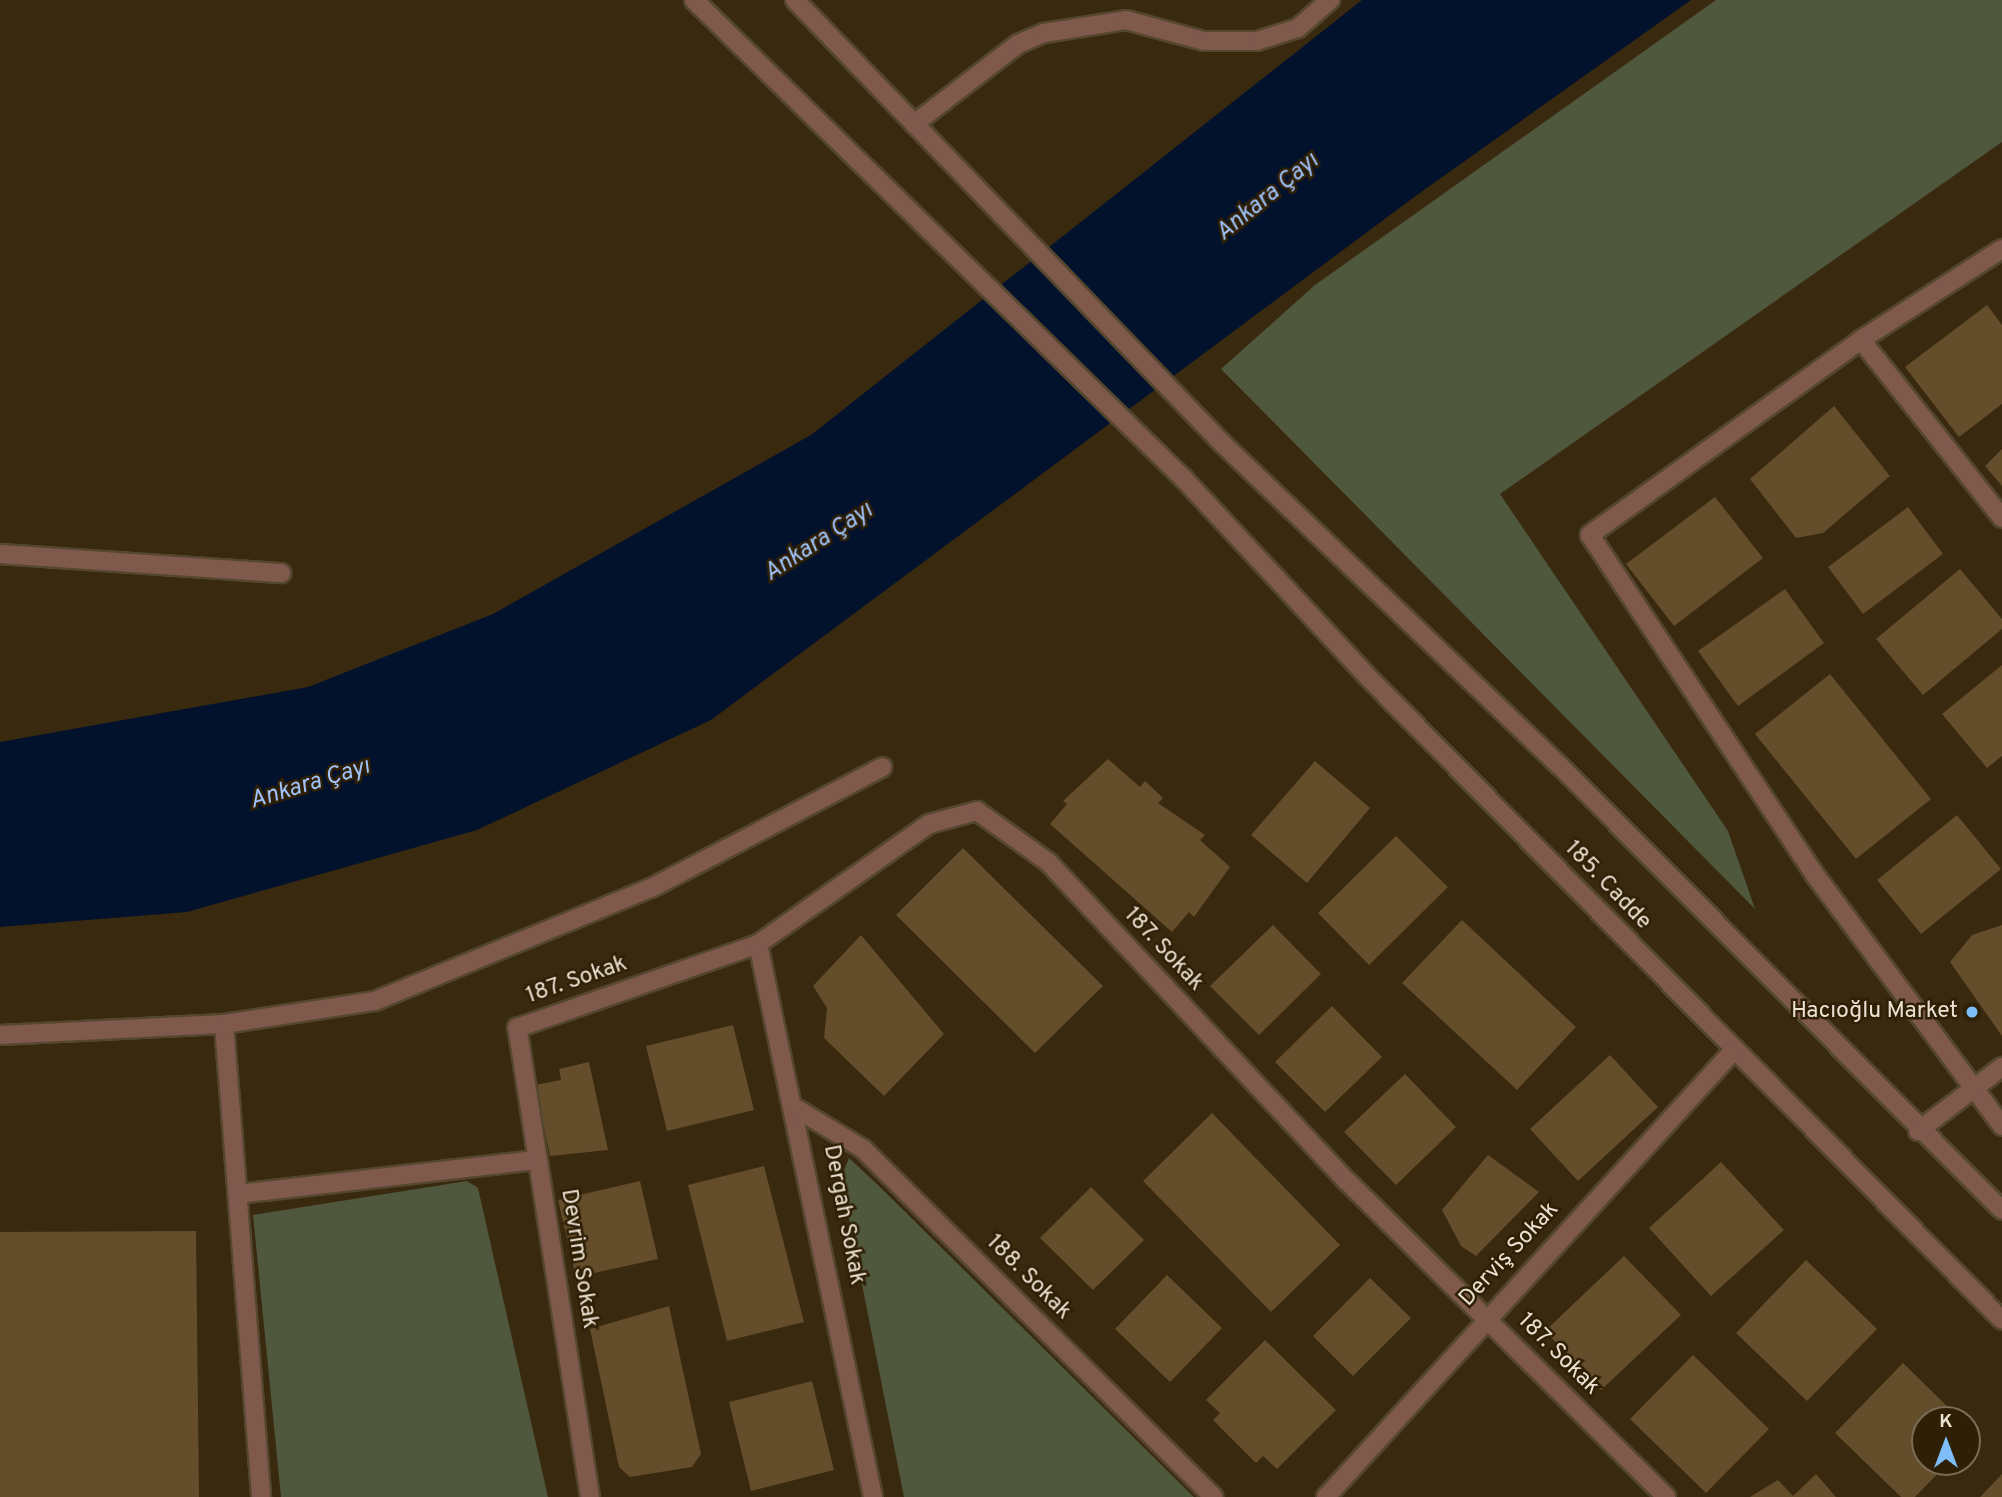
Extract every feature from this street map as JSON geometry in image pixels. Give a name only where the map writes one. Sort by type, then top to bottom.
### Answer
[{"type":"street","name":"185. Cadde","points":[[694,0],[1184,479],[1734,1050],[2002,1320]]},
{"type":"street","points":[[795,0],[1223,444],[1560,766],[1918,1131],[2002,1210]]},
{"type":"street","points":[[914,124],[1018,44],[1045,33],[1126,20],[1204,41],[1257,41],[1298,28],[1330,0]]},
{"type":"street","points":[[2002,249],[1860,340],[1590,535],[1815,875],[1971,1089],[2002,1126]]},
{"type":"street","points":[[1860,340],[2002,519]]},
{"type":"street","points":[[0,554],[281,573]]},
{"type":"street","points":[[0,1035],[224,1024],[375,1001],[651,888],[883,767]]},
{"type":"street","name":"187. Sokak","points":[[517,1028],[758,944],[929,824],[977,811],[1048,862],[1347,1181],[1666,1497]]},
{"type":"street","name":"Dergah Sokak","points":[[758,944],[797,1109],[873,1497]]},
{"type":"street","points":[[224,1024],[261,1497]]},
{"type":"street","name":"Devrim Sokak","points":[[517,1028],[590,1497]]},
{"type":"street","name":"Derviş Sokak","points":[[1326,1497],[1484,1317],[1734,1050]]},
{"type":"street","points":[[1918,1131],[2002,1067]]},
{"type":"street","name":"188. Sokak","points":[[797,1109],[863,1149],[1213,1497]]},
{"type":"street","points":[[238,1194],[538,1160]]},
{"type":"green space","points":[[1716,0],[2002,0],[2002,142],[1500,494],[1728,831],[1755,909],[1221,369],[1315,285]]},
{"type":"green space","points":[[849,1158],[1194,1497],[904,1497],[841,1178]]},
{"type":"green space","points":[[467,1181],[478,1188],[548,1497],[281,1497],[253,1215]]},
{"type":"water","name":"Ankara Çayı","points":[[1362,0],[1691,0],[1417,195],[711,720],[477,830],[187,912],[0,927],[0,742],[308,687],[493,614],[811,435]]},
{"type":"building","points":[[1987,305],[2002,325],[2002,404],[1959,437],[1905,367]]},
{"type":"building","points":[[1834,406],[1890,476],[1823,533],[1796,538],[1750,479]]},
{"type":"building","points":[[2002,449],[2002,486],[1985,466]]},
{"type":"building","points":[[1715,497],[1763,558],[1674,626],[1626,564]]},
{"type":"building","points":[[1908,507],[1943,554],[1863,614],[1828,567]]},
{"type":"building","points":[[1960,569],[2002,619],[2002,629],[1923,695],[1876,639]]},
{"type":"building","points":[[1785,589],[1824,643],[1738,706],[1698,651]]},
{"type":"building","points":[[2002,665],[2002,756],[1987,768],[1942,714]]},
{"type":"building","points":[[1830,674],[1931,799],[1856,859],[1755,734]]},
{"type":"building","points":[[1108,759],[1140,787],[1145,781],[1163,798],[1158,803],[1205,835],[1200,840],[1230,867],[1194,917],[1189,912],[1172,932],[1050,824],[1067,804],[1063,801]]},
{"type":"building","points":[[1315,761],[1370,808],[1307,883],[1251,835]]},
{"type":"building","points":[[1957,815],[2001,869],[1921,934],[1877,880]]},
{"type":"building","points":[[1396,836],[1448,887],[1369,965],[1318,913]]},
{"type":"building","points":[[963,848],[1103,986],[1035,1053],[896,915]]},
{"type":"building","points":[[1462,920],[1576,1027],[1517,1090],[1402,983]]},
{"type":"building","points":[[1273,925],[1321,974],[1259,1035],[1210,986]]},
{"type":"building","points":[[2002,925],[2002,1036],[1950,962],[1972,935]]},
{"type":"building","points":[[861,935],[944,1034],[884,1096],[824,1038],[827,1008],[813,986]]},
{"type":"building","points":[[1332,1006],[1382,1057],[1325,1112],[1275,1062]]},
{"type":"building","points":[[733,1025],[754,1110],[667,1131],[646,1046]]},
{"type":"building","points":[[1610,1055],[1658,1107],[1578,1181],[1530,1129]]},
{"type":"building","points":[[589,1062],[608,1150],[550,1156],[535,1085],[561,1080],[559,1069]]},
{"type":"building","points":[[1405,1074],[1456,1127],[1396,1185],[1344,1132]]},
{"type":"building","points":[[1212,1113],[1340,1245],[1271,1312],[1143,1181]]},
{"type":"building","points":[[1488,1155],[1539,1192],[1476,1256],[1461,1246],[1442,1210]]},
{"type":"building","points":[[1721,1162],[1784,1230],[1711,1296],[1649,1228]]},
{"type":"building","points":[[764,1166],[804,1322],[727,1341],[688,1185]]},
{"type":"building","points":[[640,1181],[658,1259],[576,1277],[558,1200]]},
{"type":"building","points":[[1091,1187],[1144,1240],[1093,1290],[1040,1238]]},
{"type":"building","points":[[196,1231],[199,1497],[0,1497],[0,1232]]},
{"type":"building","points":[[1624,1256],[1681,1315],[1601,1390],[1545,1331]]},
{"type":"building","points":[[1806,1260],[1877,1329],[1807,1401],[1736,1333]]},
{"type":"building","points":[[1167,1275],[1222,1328],[1170,1382],[1115,1329]]},
{"type":"building","points":[[1370,1278],[1411,1318],[1353,1376],[1313,1336]]},
{"type":"building","points":[[669,1306],[701,1454],[692,1467],[630,1477],[619,1467],[590,1329]]},
{"type":"building","points":[[1265,1340],[1336,1410],[1277,1469],[1263,1456],[1256,1463],[1213,1420],[1220,1413],[1206,1400]]},
{"type":"building","points":[[1693,1355],[1769,1429],[1706,1493],[1630,1419]]},
{"type":"building","points":[[1903,1363],[1947,1406],[1911,1406],[1911,1476],[1935,1476],[1915,1497],[1901,1497],[1835,1433]]},
{"type":"building","points":[[812,1381],[834,1470],[751,1491],[729,1402]]},
{"type":"building","points":[[1816,1474],[1836,1497],[1750,1497],[1778,1480],[1793,1496]]},
{"type":"building","points":[[2002,1474],[2002,1497],[1980,1497]]},
{"type":"place","name":"Hacıoğlu Market","points":[[1972,1012]]}]
